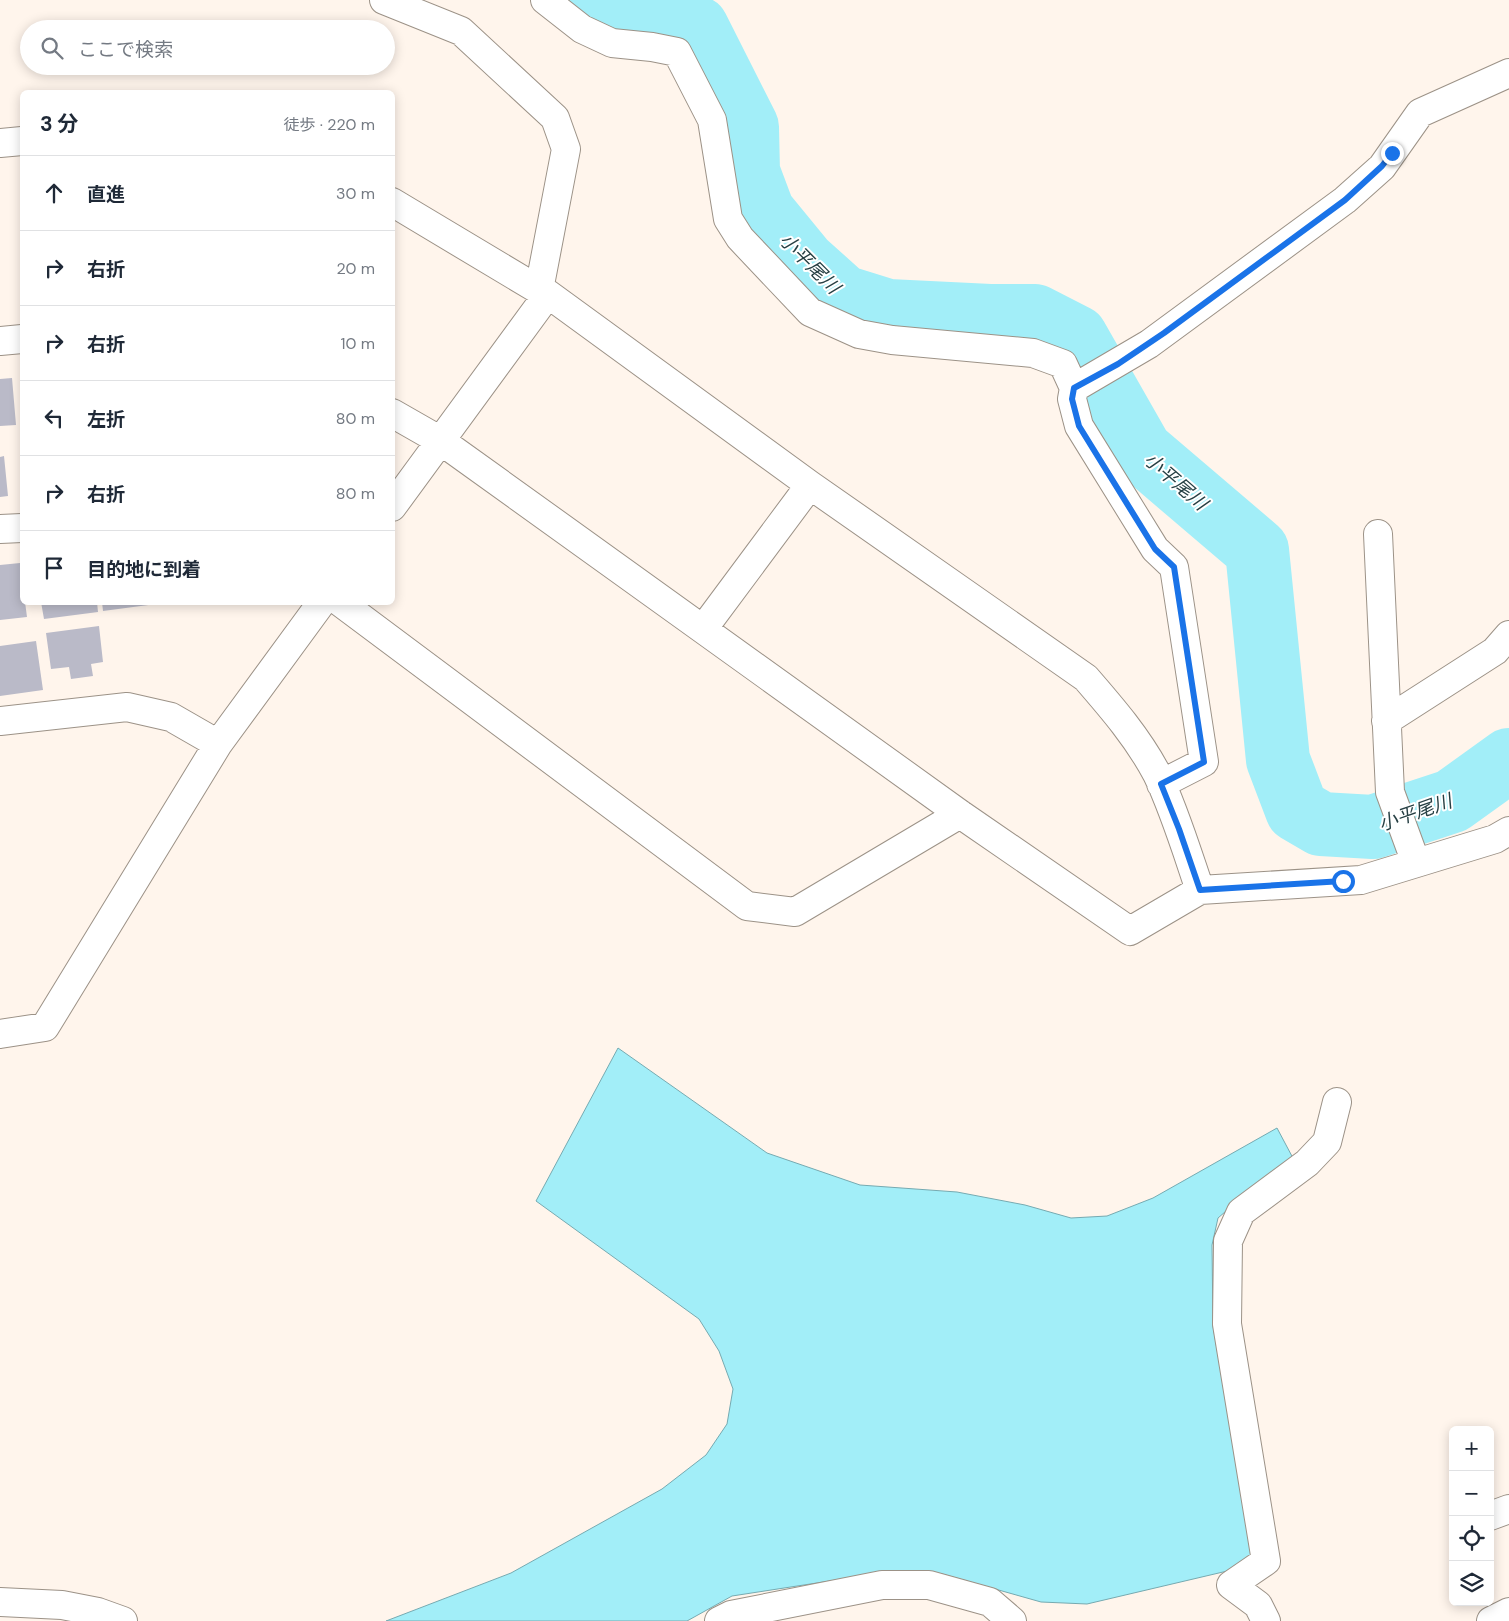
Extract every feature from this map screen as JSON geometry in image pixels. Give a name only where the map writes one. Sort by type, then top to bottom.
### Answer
[{"type":"street","points":[[384,0],[461,31],[555,118],[566,149],[544,292],[441,441],[395,503]]},
{"type":"street","points":[[545,0],[582,29],[612,43],[652,47],[677,52],[712,120],[728,218],[740,238],[810,312],[859,334],[892,340],[1032,354],[1063,364],[1078,385]]},
{"type":"street","points":[[1161,784],[1204,762],[1174,567],[1155,549],[1079,426],[1072,399],[1078,385],[1118,364],[1149,344],[1345,200],[1382,166],[1420,113],[1509,73]]},
{"type":"street","points":[[0,143],[20,141]]},
{"type":"street","points":[[395,204],[544,292],[810,485],[1086,678],[1123,719],[1157,774],[1179,829],[1200,890]]},
{"type":"street","points":[[0,341],[20,339]]},
{"type":"street","points":[[395,415],[441,441],[960,814],[1130,931],[1200,890],[1361,880],[1495,839],[1509,831]]},
{"type":"street","points":[[703,629],[810,485]]},
{"type":"street","points":[[0,530],[20,528]]},
{"type":"street","points":[[1378,534],[1390,792],[1415,862]]},
{"type":"street","points":[[0,1034],[45,1027],[218,744],[320,605]]},
{"type":"street","points":[[344,605],[747,906],[795,912],[960,814]]},
{"type":"street","points":[[1386,721],[1495,651],[1509,635]]},
{"type":"street","points":[[0,721],[127,707],[171,717],[218,744]]},
{"type":"street","points":[[1266,1621],[1258,1605],[1231,1585],[1266,1561],[1228,1324],[1228,1241],[1241,1212],[1307,1163],[1327,1142],[1337,1102]]},
{"type":"street","points":[[1494,1515],[1509,1509]]},
{"type":"street","points":[[719,1621],[731,1615],[882,1585],[929,1585],[990,1602],[1012,1621]]},
{"type":"street","points":[[0,1602],[62,1605],[98,1612],[123,1621]]},
{"type":"street","points":[[1491,1621],[1509,1612]]},
{"type":"water","points":[[618,1048],[767,1153],[860,1185],[957,1192],[1025,1205],[1071,1218],[1107,1216],[1153,1198],[1277,1128],[1294,1160],[1248,1192],[1218,1218],[1212,1245],[1213,1326],[1242,1493],[1257,1564],[1087,1604],[1041,1602],[942,1574],[895,1571],[732,1596],[687,1621],[386,1621],[511,1573],[662,1489],[706,1455],[727,1424],[733,1389],[719,1351],[699,1319],[536,1201]]},
{"type":"building","points":[[12,378],[16,425],[0,426],[0,379]]},
{"type":"building","points":[[4,456],[8,496],[0,497],[0,457]]},
{"type":"building","points":[[20,563],[20,605],[25,605],[27,617],[0,620],[0,565]]},
{"type":"building","points":[[42,605],[97,605],[98,612],[44,619]]},
{"type":"building","points":[[102,605],[148,605],[103,611]]},
{"type":"building","points":[[99,626],[103,662],[91,664],[93,676],[71,679],[69,667],[51,669],[46,633]]},
{"type":"building","points":[[36,641],[43,690],[0,696],[0,646]]},
{"type":"waterway","name":"小平尾川","points":[[592,0],[616,15],[660,20],[697,28],[747,127],[748,172],[763,212],[804,262],[843,297],[888,311],[990,316],[1035,316],[1076,337],[1141,451],[1257,550],[1278,760],[1297,810],[1321,824],[1373,827],[1452,801],[1509,760]]},
{"type":"route","points":[[1343,881],[1200,890],[1161,784],[1204,762],[1174,567],[1155,549],[1079,426],[1072,399],[1074,388],[1118,364],[1149,344],[1345,200],[1382,166],[1392,153]]}]
